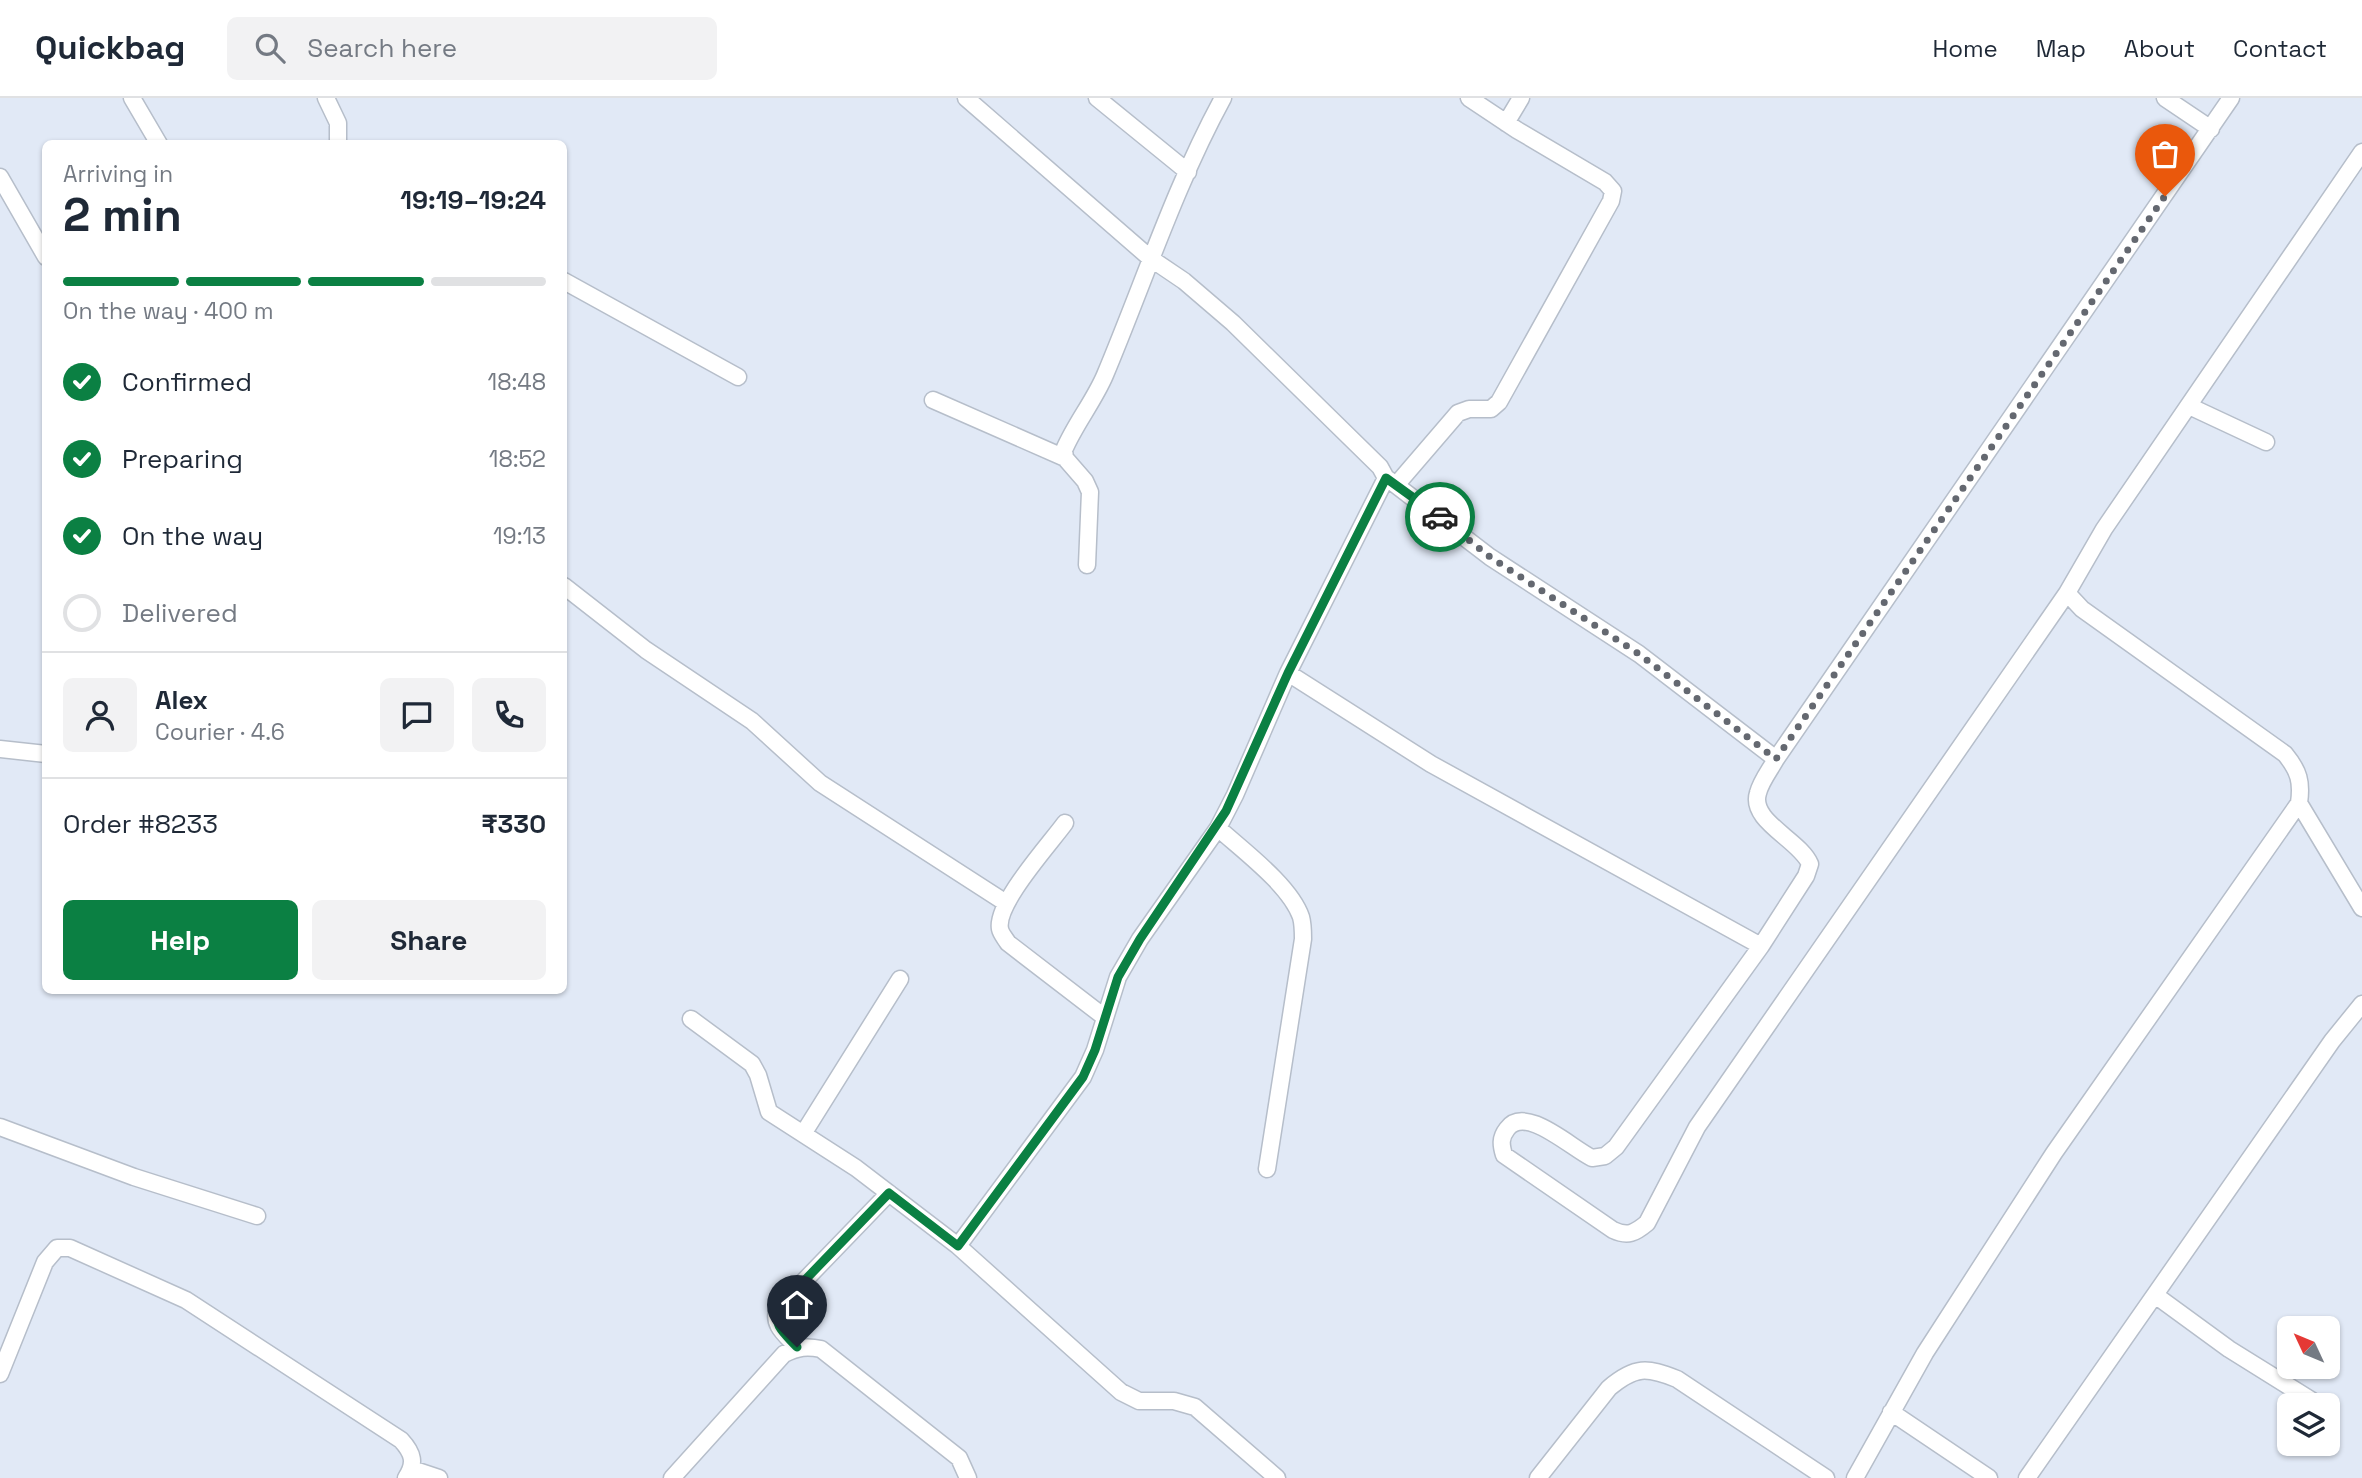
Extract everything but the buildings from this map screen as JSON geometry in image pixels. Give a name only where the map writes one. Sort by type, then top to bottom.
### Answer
[{"type":"street","points":[[132,98],[157,140]]},
{"type":"street","points":[[326,98],[338,123],[338,140]]},
{"type":"street","points":[[966,98],[1150,258],[1184,281],[1233,323],[1380,467],[1391,481],[1490,557],[1639,654],[1776,759]]},
{"type":"street","points":[[1097,98],[1188,172]]},
{"type":"street","points":[[1065,458],[1069,439],[1104,377],[1150,258],[1204,132],[1223,98]]},
{"type":"street","points":[[958,1246],[1083,1077],[1095,1050],[1103,1016],[1118,977],[1140,939],[1217,828],[1235,795],[1288,673],[1391,481],[1458,413],[1496,406],[1611,201],[1613,191],[1605,182],[1469,98]]},
{"type":"street","points":[[1506,123],[1521,98]]},
{"type":"street","points":[[2165,98],[2211,129]]},
{"type":"street","points":[[2231,98],[1776,759],[1758,793],[1756,805],[1763,818],[1805,853],[1810,864],[1761,946],[1616,1147],[1605,1156],[1592,1158],[1539,1125],[1524,1120],[1514,1122],[1505,1130],[1500,1144],[1504,1155],[1613,1230],[1623,1235],[1634,1233],[1647,1223],[1671,1172],[1697,1127],[2067,593],[2104,529],[2362,152]]},
{"type":"street","points":[[0,177],[42,250]]},
{"type":"street","points":[[567,283],[738,377]]},
{"type":"street","points":[[933,400],[1065,458],[1085,481],[1090,492],[1087,565]]},
{"type":"street","points":[[2189,406],[2266,442]]},
{"type":"street","points":[[567,588],[646,650],[752,721],[820,783],[1006,903]]},
{"type":"street","points":[[1855,1478],[1925,1353],[2054,1153],[2299,803],[2302,781],[2285,754],[2082,610],[2067,593]]},
{"type":"street","points":[[1288,673],[1431,764],[1761,946]]},
{"type":"street","points":[[0,749],[42,754]]},
{"type":"street","points":[[2299,803],[2362,908]]},
{"type":"street","points":[[1065,823],[1006,903],[1000,920],[1000,931],[1009,943],[1103,1016]]},
{"type":"street","points":[[1217,828],[1270,876],[1292,901],[1301,918],[1303,939],[1267,1169]]},
{"type":"street","points":[[803,1134],[900,979]]},
{"type":"street","points":[[2027,1478],[2332,1041],[2362,1004]]},
{"type":"street","points":[[691,1019],[752,1064],[769,1112],[856,1168],[958,1246],[1121,1392],[1139,1401],[1174,1401],[1195,1407],[1277,1478]]},
{"type":"street","points":[[0,1127],[134,1177],[257,1216]]},
{"type":"street","points":[[797,1347],[777,1325],[774,1317],[778,1308],[889,1193]]},
{"type":"street","points":[[0,1374],[45,1262],[57,1248],[70,1248],[186,1300],[228,1325],[401,1440],[412,1455],[409,1473],[439,1478]]},
{"type":"street","points":[[2155,1295],[2229,1349],[2300,1393]]},
{"type":"street","points":[[672,1478],[784,1354],[797,1347],[821,1349],[959,1458],[968,1478]]},
{"type":"street","points":[[1538,1478],[1609,1388],[1622,1377],[1638,1370],[1656,1371],[1677,1379],[1826,1478]]},
{"type":"street","points":[[1891,1412],[1989,1478]]},
{"type":"way so far","points":[[1440,517],[1490,557],[1639,654],[1776,759],[2165,196]]},
{"type":"route","points":[[797,1347],[777,1325],[774,1317],[778,1308],[889,1193],[958,1246],[1083,1077],[1095,1050],[1103,1016],[1118,977],[1140,939],[1217,828],[1235,795],[1288,673],[1386,478],[1440,517]]}]
